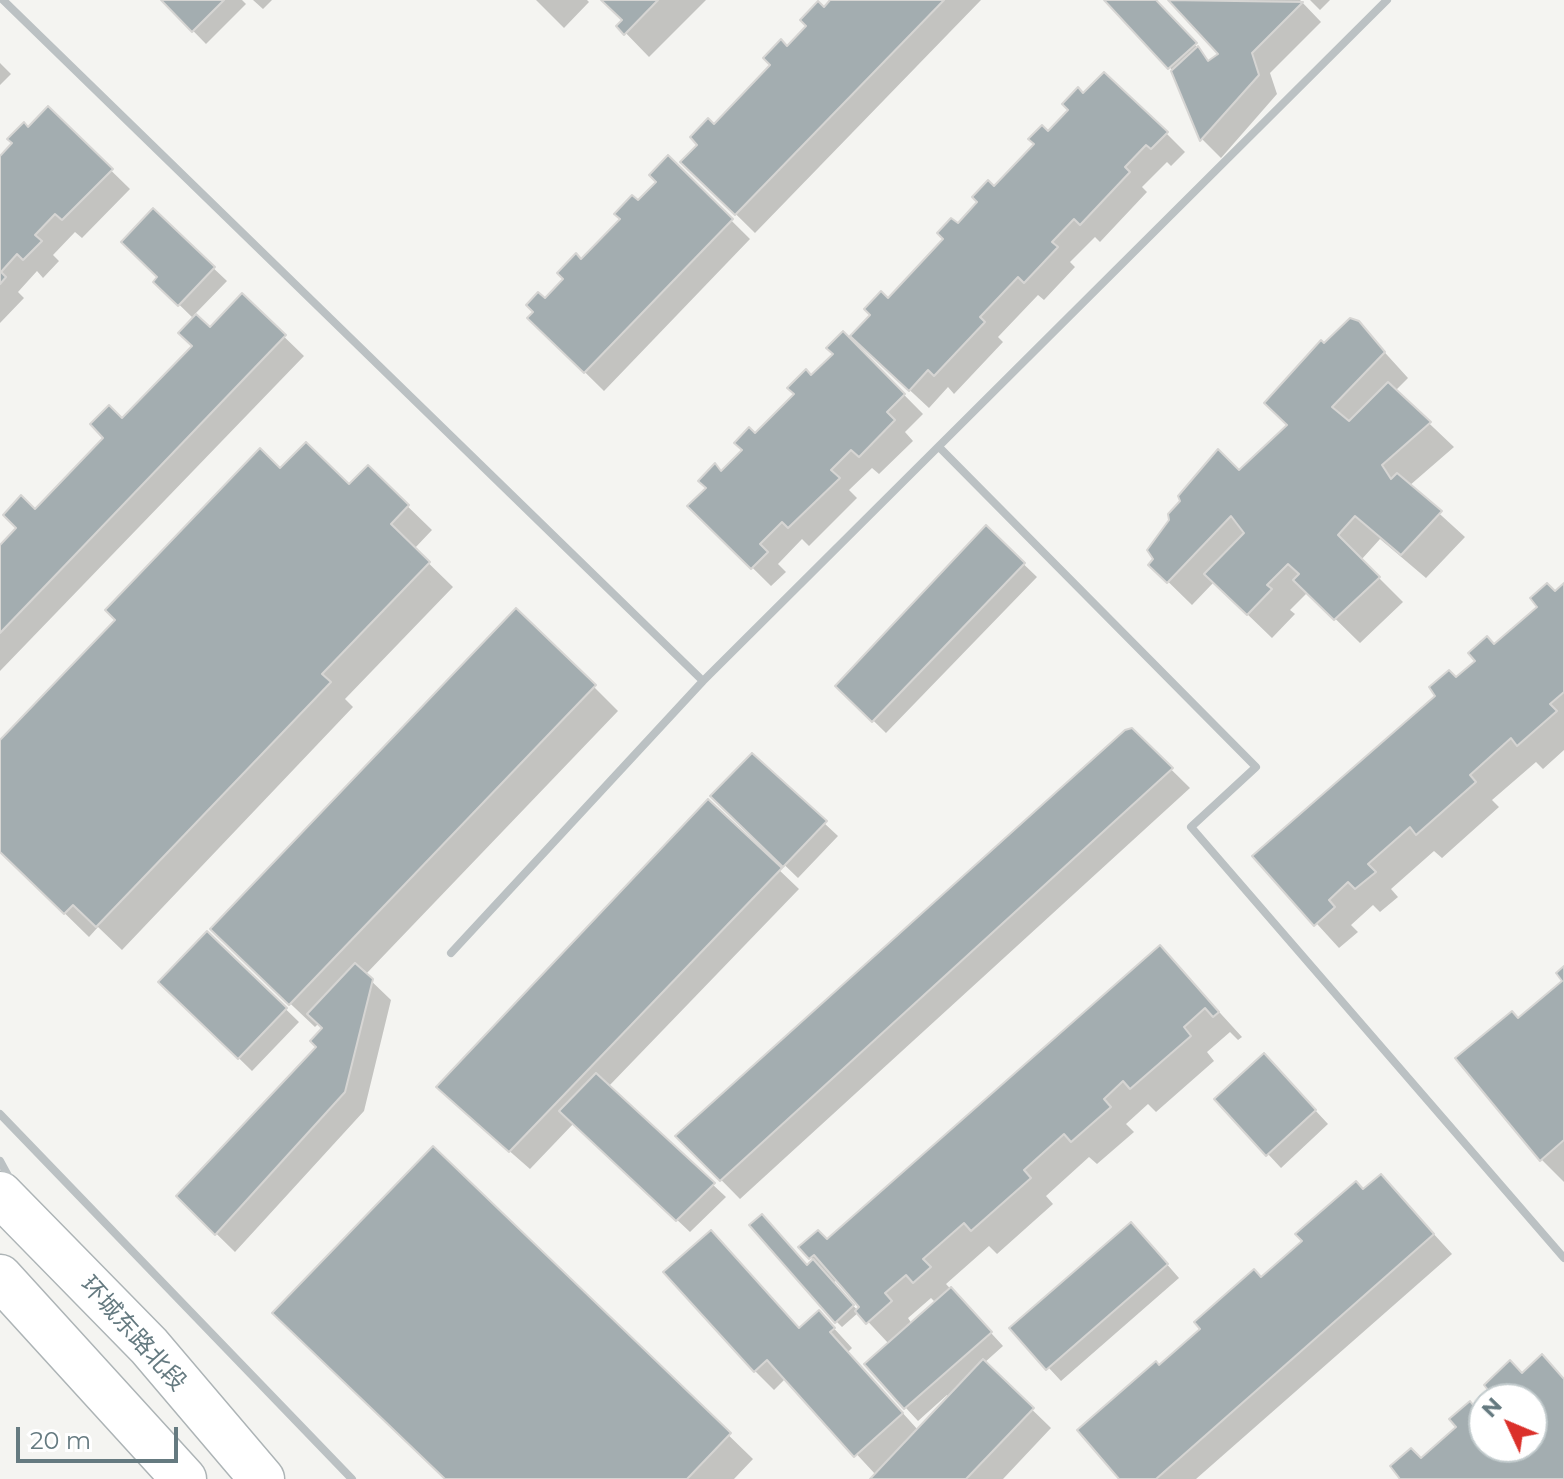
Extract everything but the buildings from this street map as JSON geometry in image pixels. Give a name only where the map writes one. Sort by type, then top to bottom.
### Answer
[{"type":"main road","name":"环城东路北段","points":[[0,1194],[149,1346],[262,1479]]},
{"type":"main road","points":[[0,1277],[16,1304],[184,1479]]},
{"type":"street","points":[[3,0],[703,681]]},
{"type":"street","points":[[451,953],[703,681],[1387,0]]},
{"type":"street","points":[[939,447],[1256,767],[1191,827],[1564,1258]]},
{"type":"street","points":[[0,1114],[352,1479]]},
{"type":"street","points":[[0,1161],[41,1236]]}]
